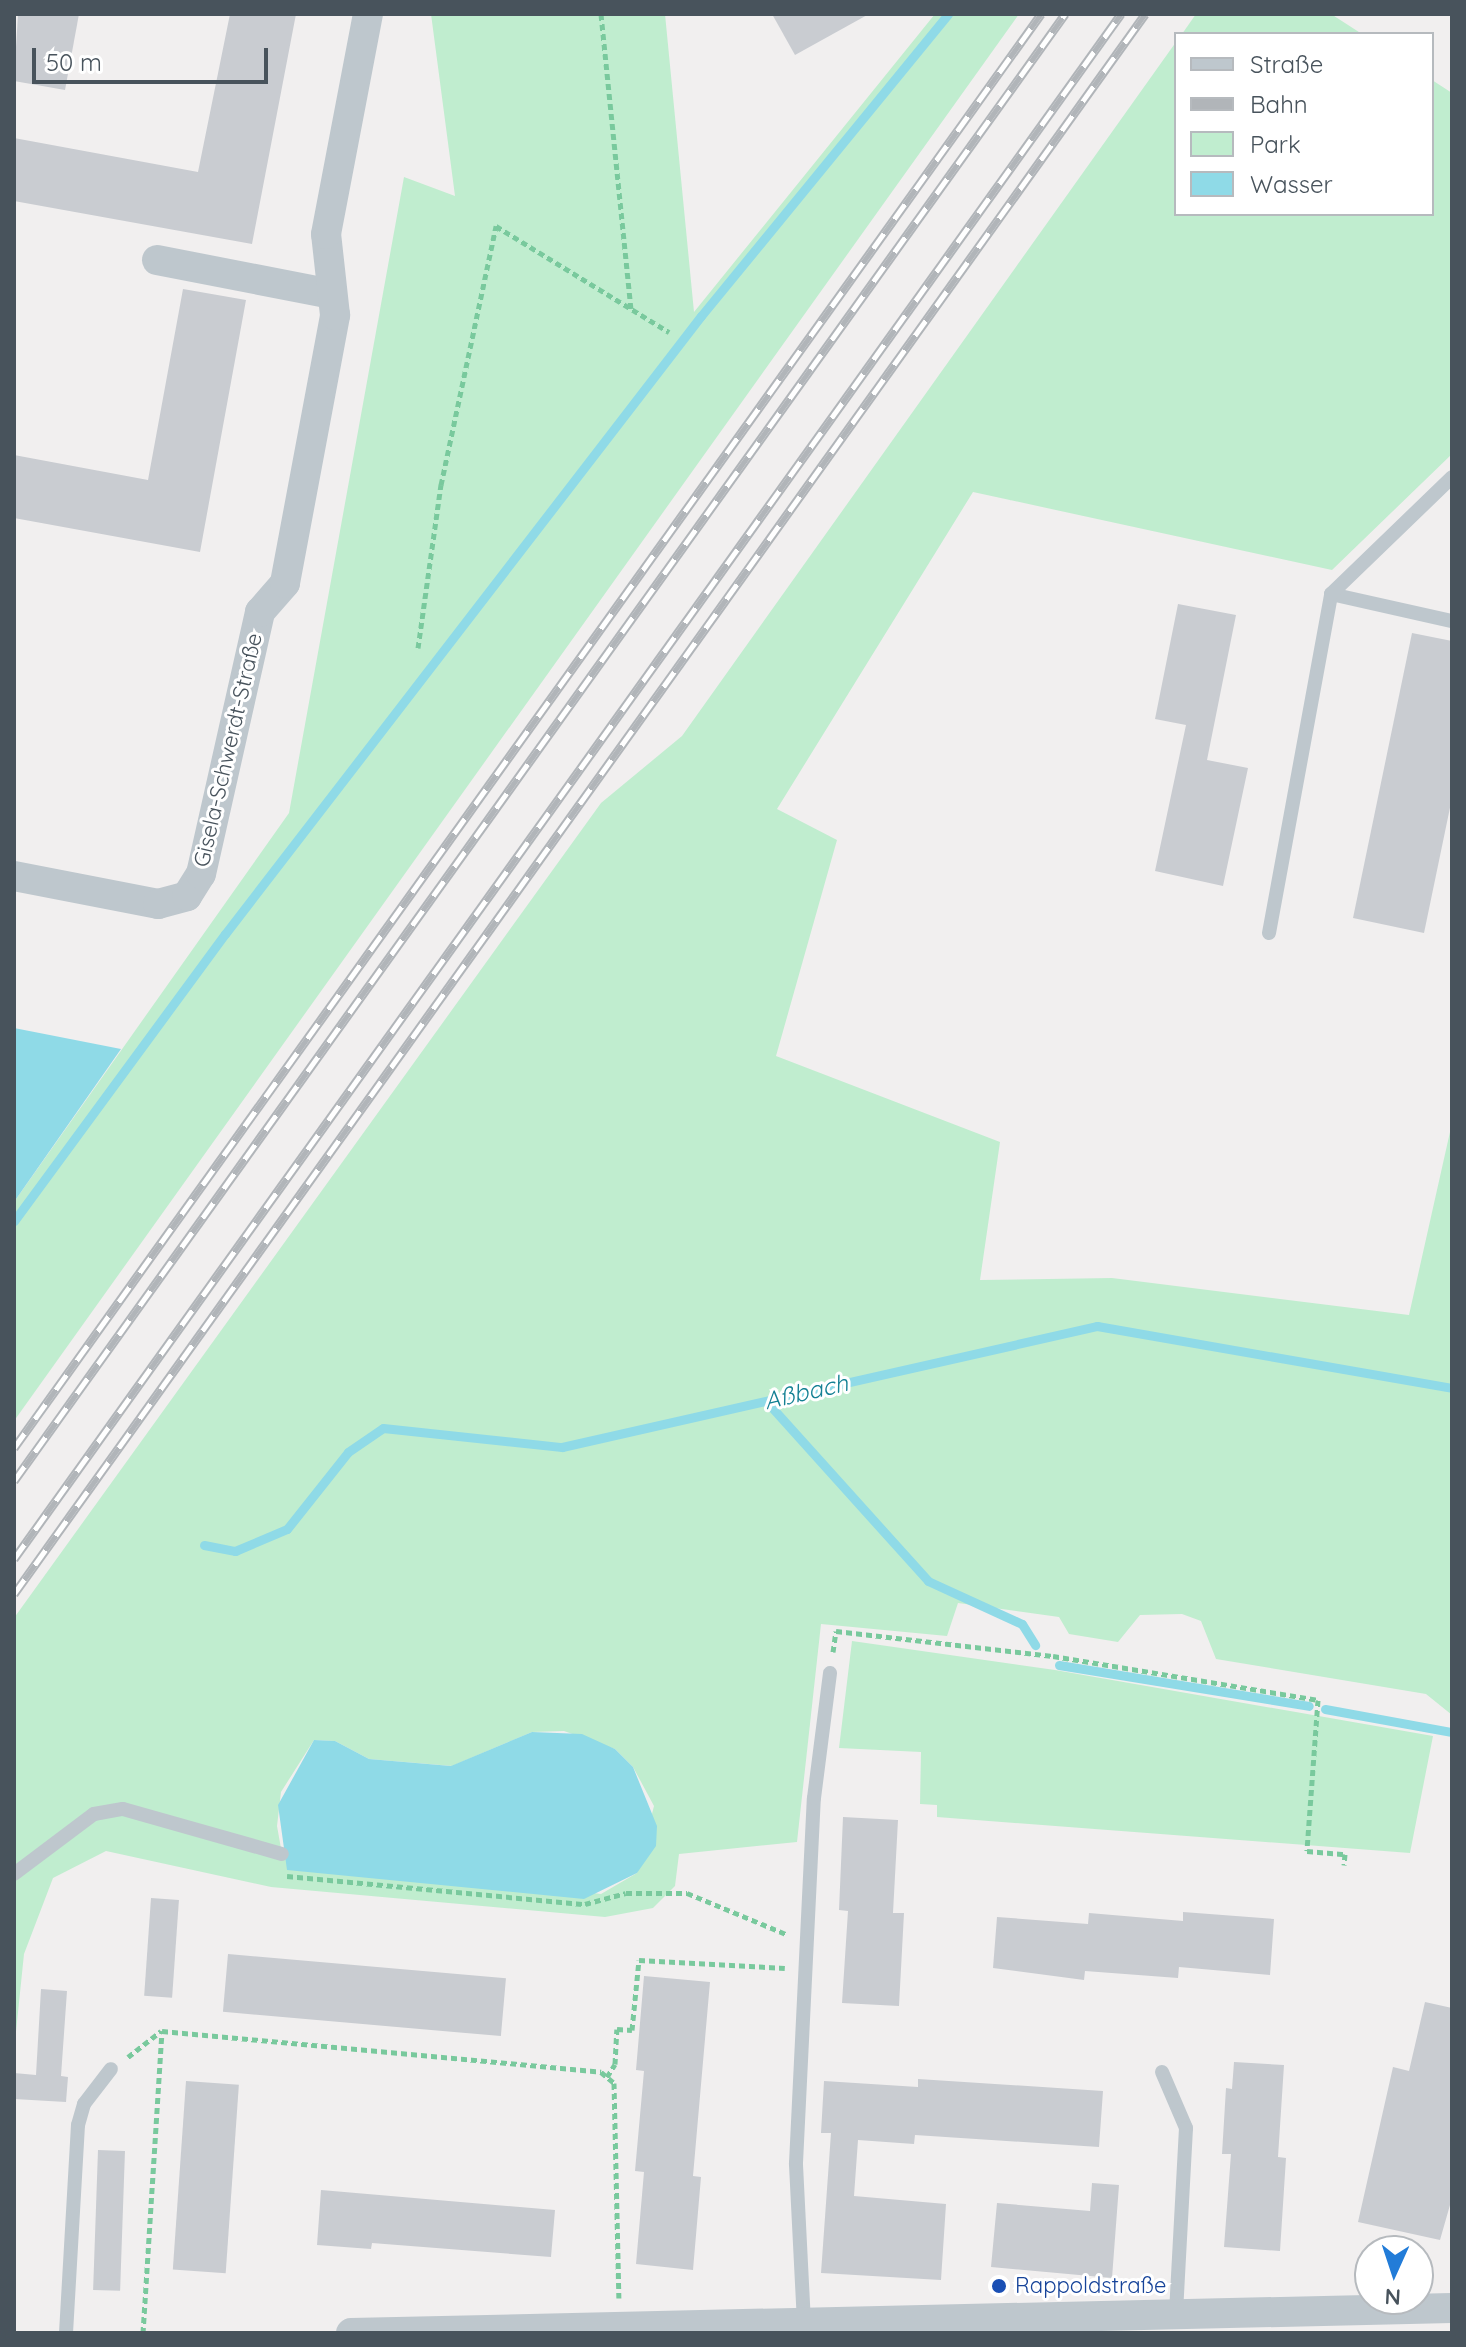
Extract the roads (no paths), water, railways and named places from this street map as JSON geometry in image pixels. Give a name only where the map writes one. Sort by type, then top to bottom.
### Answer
[{"type":"street","name":"Gisela-Schwerdt-Straße","points":[[14,876],[158,904],[187,896],[201,874],[260,612],[285,583],[335,315],[326,234],[368,14]]},
{"type":"street","points":[[157,260],[332,294]]},
{"type":"street","points":[[351,2333],[804,2323],[835,2327],[1176,2314],[1452,2308]]},
{"type":"lane","points":[[1269,933],[1331,594],[1452,477]]},
{"type":"lane","points":[[1331,594],[1452,621]]},
{"type":"lane","points":[[804,2323],[796,2163],[814,1798],[830,1673]]},
{"type":"lane","points":[[14,1874],[94,1814],[123,1809],[282,1854]]},
{"type":"lane","points":[[66,2333],[78,2125],[84,2104],[111,2069]]},
{"type":"lane","points":[[1162,2072],[1186,2128],[1176,2314]]},
{"type":"water","points":[[14,1028],[121,1049],[14,1202]]},
{"type":"water","points":[[532,1732],[582,1734],[615,1749],[633,1767],[657,1826],[656,1846],[637,1873],[584,1899],[287,1870],[278,1805],[314,1740],[335,1741],[369,1759],[451,1766]]},
{"type":"waterway","points":[[14,1221],[225,934],[701,316],[948,14]]},
{"type":"waterway","name":"Aßbach","points":[[204,1545],[235,1551],[287,1529],[348,1452],[383,1428],[562,1447],[1097,1326],[1452,1388]]},
{"type":"waterway","points":[[767,1402],[928,1581],[1022,1624],[1035,1645]]},
{"type":"waterway","points":[[1059,1665],[1309,1706]]},
{"type":"waterway","points":[[1325,1709],[1452,1732]]},
{"type":"railway","points":[[14,1448],[1041,14]]},
{"type":"railway","points":[[14,1481],[1065,14]]},
{"type":"railway","points":[[14,1559],[1121,14]]},
{"type":"railway","points":[[14,1594],[1145,14]]},
{"type":"place","name":"Rappoldstraße","points":[[999,2286]]}]
